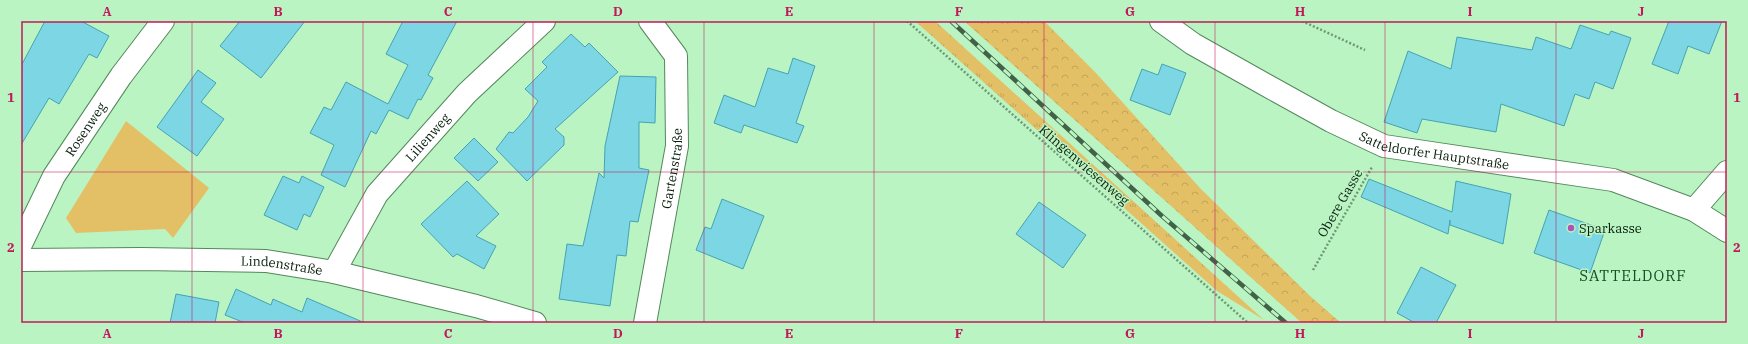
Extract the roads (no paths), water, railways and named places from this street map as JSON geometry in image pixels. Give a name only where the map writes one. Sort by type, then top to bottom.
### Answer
[{"type":"street","name":"Rosenweg","points":[[21,244],[54,176],[121,76],[163,21]]},
{"type":"street","name":"Lilienweg","points":[[334,272],[377,194],[467,93],[544,21]]},
{"type":"street","name":"Gartenstraße","points":[[644,323],[677,146],[676,56],[650,21]]},
{"type":"street","name":"Satteldorfer Hauptstraße","points":[[1160,21],[1193,44],[1266,85],[1331,121],[1384,146],[1613,180],[1694,210],[1727,231]]},
{"type":"street","points":[[1694,210],[1727,172]]},
{"type":"street","name":"Lindenstraße","points":[[21,260],[141,259],[266,261],[334,272],[476,306],[535,323]]},
{"type":"railway","points":[[951,21],[1162,216],[1286,323]]},
{"type":"place","name":"Sparkasse","points":[[1571,228]]},
{"type":"district","name":"SATTELDORF","points":[[1633,275]]}]
